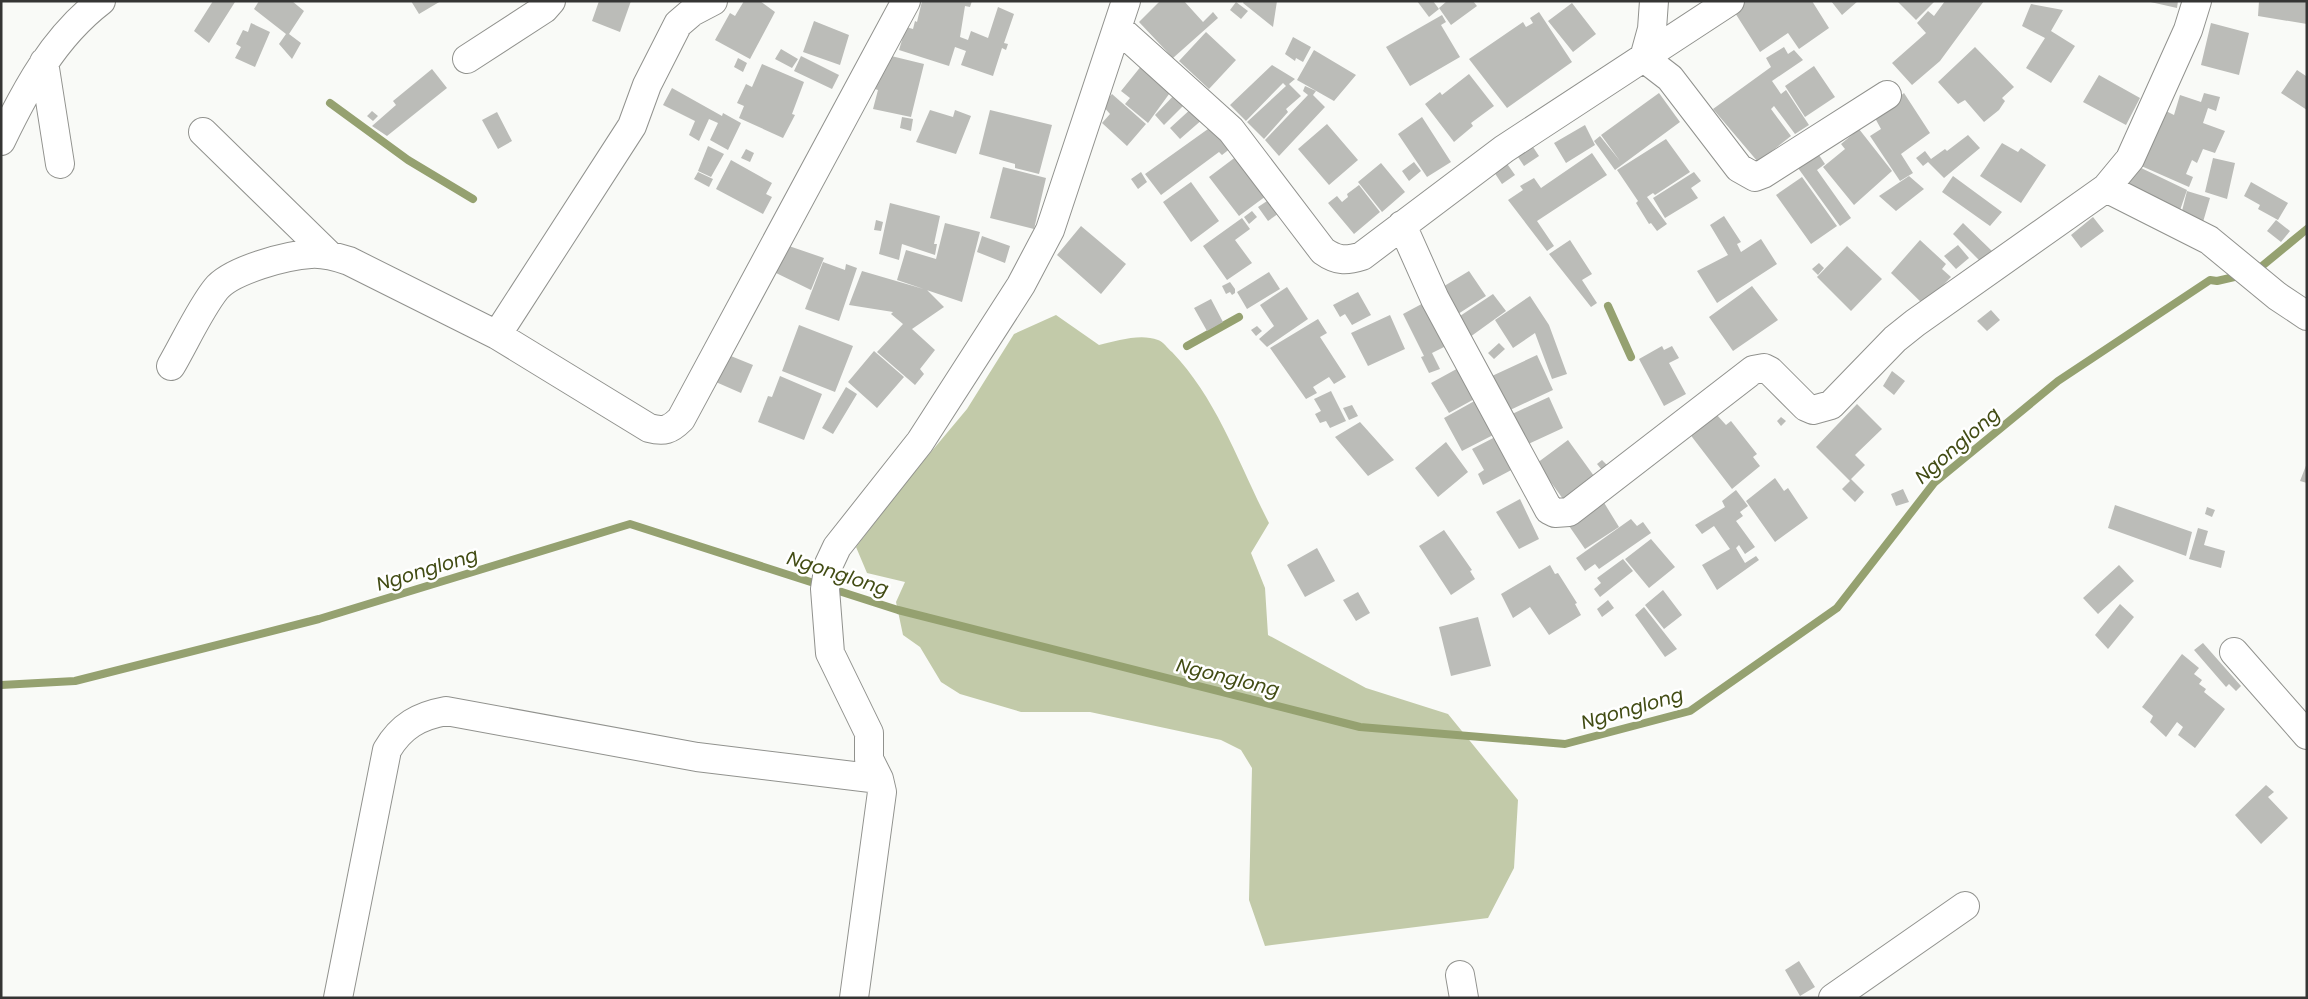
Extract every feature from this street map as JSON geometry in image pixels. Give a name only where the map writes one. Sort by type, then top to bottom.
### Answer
[{"type":"street","points":[[1,141],[25,93],[44,62],[72,27],[101,1]]},
{"type":"street","points":[[467,58],[544,9],[551,1]]},
{"type":"street","points":[[497,335],[632,126],[647,85],[678,24],[692,12],[713,1]]},
{"type":"street","points":[[172,366],[216,288],[232,276],[248,268],[311,254],[329,255],[349,261],[497,335],[649,428],[663,432],[672,428],[681,419],[906,1]]},
{"type":"street","points":[[854,998],[882,792],[869,759],[869,733],[830,653],[825,589],[829,564],[837,547],[920,442],[1033,261],[1050,230],[1126,1]]},
{"type":"street","points":[[1644,58],[1652,29],[1654,1]]},
{"type":"street","points":[[1118,28],[1231,130],[1323,251],[1333,258],[1346,261],[1362,256],[1504,149],[1730,1]]},
{"type":"street","points":[[1402,225],[1435,299],[1549,510],[1561,514],[1569,512],[1753,370],[1764,368],[1770,372],[1806,407],[1814,410],[1832,405],[1895,339],[1915,323],[2106,188],[2130,159],[2188,30],[2197,1]]},
{"type":"street","points":[[1644,58],[1670,78],[1739,168],[1755,177],[1763,174],[1887,95]]},
{"type":"street","points":[[44,62],[60,164]]},
{"type":"street","points":[[203,132],[329,255]]},
{"type":"street","points":[[2106,188],[2209,240],[2277,296],[2307,316]]},
{"type":"street","points":[[2234,652],[2307,735]]},
{"type":"street","points":[[338,998],[387,750],[396,736],[410,722],[427,714],[446,711],[697,757],[878,779]]},
{"type":"street","points":[[1833,998],[1965,906]]},
{"type":"green space","points":[[1056,315],[1099,345],[1136,337],[1151,338],[1164,343],[1202,391],[1215,412],[1269,523],[1251,553],[1265,588],[1268,635],[1366,688],[1448,714],[1518,800],[1514,868],[1488,918],[1265,946],[1249,900],[1252,768],[1241,750],[1221,740],[1090,712],[1021,712],[960,694],[941,682],[920,647],[903,635],[896,602],[905,582],[867,573],[856,547],[905,483],[967,409],[1014,334]]},
{"type":"building","points":[[213,1],[235,2],[209,43],[194,31]]},
{"type":"building","points":[[259,1],[292,1],[304,11],[289,34],[301,43],[292,59],[279,44],[286,34],[254,9]]},
{"type":"building","points":[[411,1],[441,1],[419,14]]},
{"type":"building","points":[[599,1],[631,1],[620,32],[592,21]]},
{"type":"building","points":[[744,1],[760,1],[775,12],[750,59],[715,40],[730,13],[735,16]]},
{"type":"building","points":[[922,1],[972,1],[970,7],[965,6],[960,37],[968,40],[971,31],[988,38],[998,7],[1014,14],[1004,43],[1008,44],[1006,50],[1002,48],[993,76],[961,65],[966,51],[955,47],[949,66],[899,50],[906,27],[913,29],[915,21],[917,22]]},
{"type":"building","points":[[1160,1],[1184,1],[1203,22],[1213,12],[1218,18],[1173,58],[1139,22]]},
{"type":"building","points":[[1244,1],[1277,1],[1273,27],[1243,3]]},
{"type":"building","points":[[1417,1],[1433,1],[1439,9],[1429,17]]},
{"type":"building","points":[[1447,1],[1473,1],[1477,6],[1451,25],[1439,8]]},
{"type":"building","points":[[1735,1],[1812,1],[1829,28],[1799,49],[1788,33],[1760,52],[1730,5]]},
{"type":"building","points":[[1831,1],[1858,1],[1842,15]]},
{"type":"building","points":[[1897,1],[1935,1],[1916,20]]},
{"type":"building","points":[[1945,1],[1984,1],[1940,61],[1912,85],[1892,63],[1926,33],[1917,23],[1928,11],[1934,16]]},
{"type":"building","points":[[2146,1],[2178,1],[2177,8]]},
{"type":"building","points":[[2259,1],[2307,1],[2307,24],[2258,16]]},
{"type":"building","points":[[1236,2],[1248,11],[1241,19],[1230,10]]},
{"type":"building","points":[[1572,3],[1596,34],[1573,52],[1548,21]]},
{"type":"building","points":[[2031,4],[2063,10],[2051,31],[2075,46],[2051,83],[2026,68],[2045,38],[2022,26]]},
{"type":"building","points":[[1539,12],[1572,62],[1507,108],[1469,59],[1523,22],[1526,27],[1533,23],[1530,18]]},
{"type":"building","points":[[1442,15],[1446,22],[1441,25],[1460,57],[1410,86],[1386,47]]},
{"type":"building","points":[[814,21],[849,35],[840,65],[803,52]]},
{"type":"building","points":[[251,23],[270,32],[255,67],[235,58],[241,47],[236,44],[243,30],[248,32]]},
{"type":"building","points":[[2211,23],[2249,33],[2239,75],[2201,65]]},
{"type":"building","points":[[1206,32],[1236,60],[1209,89],[1179,61]]},
{"type":"building","points":[[1293,37],[1311,47],[1303,62],[1296,58],[1295,61],[1285,54]]},
{"type":"building","points":[[1784,47],[1788,54],[1794,50],[1803,60],[1772,81],[1781,94],[1786,90],[1809,125],[1795,134],[1774,106],[1771,109],[1791,136],[1758,162],[1713,109],[1771,67],[1766,58]]},
{"type":"building","points":[[1975,47],[2014,87],[2002,98],[2005,101],[1999,110],[1984,122],[1965,100],[1958,104],[1938,82]]},
{"type":"building","points":[[781,49],[798,59],[792,68],[775,59]]},
{"type":"building","points":[[1314,50],[1356,75],[1334,101],[1297,80]]},
{"type":"building","points":[[883,54],[924,64],[911,117],[873,109],[878,90],[875,89]]},
{"type":"building","points":[[801,56],[839,75],[832,89],[794,71]]},
{"type":"building","points":[[738,58],[747,63],[743,72],[734,67]]},
{"type":"building","points":[[762,64],[804,82],[792,114],[795,115],[783,138],[739,118],[744,106],[737,103],[746,84],[752,87]]},
{"type":"building","points":[[1142,65],[1172,90],[1148,123],[1125,104],[1130,98],[1121,91]]},
{"type":"building","points":[[1272,65],[1295,79],[1289,84],[1301,96],[1286,109],[1288,112],[1264,139],[1247,122],[1286,86],[1283,83],[1246,121],[1230,105]]},
{"type":"building","points":[[1814,66],[1835,97],[1805,117],[1785,86]]},
{"type":"building","points":[[432,69],[447,88],[387,136],[372,126],[396,105],[393,101]]},
{"type":"building","points":[[2297,70],[2307,75],[2307,110],[2281,93]]},
{"type":"building","points":[[1469,74],[1494,106],[1471,123],[1473,126],[1454,142],[1425,104],[1440,92],[1442,95]]},
{"type":"building","points":[[2099,75],[2140,98],[2126,125],[2083,102]]},
{"type":"building","points":[[1305,86],[1316,91],[1313,95],[1325,107],[1279,156],[1265,140],[1308,95],[1303,91]]},
{"type":"building","points":[[672,88],[722,116],[723,113],[741,123],[728,150],[710,140],[718,123],[709,119],[699,141],[689,135],[695,121],[663,105]]},
{"type":"building","points":[[1179,90],[1188,101],[1164,125],[1155,115]]},
{"type":"building","points":[[1659,93],[1680,122],[1615,170],[1594,141],[1600,136],[1620,161],[1601,135]]},
{"type":"building","points":[[1904,93],[1930,133],[1901,154],[1913,173],[1900,181],[1870,136],[1881,129],[1875,118]]},
{"type":"building","points":[[2204,93],[2220,97],[2216,111],[2208,108],[2203,123],[2225,131],[2215,153],[2203,149],[2197,163],[2192,160],[2186,174],[2193,177],[2189,187],[2139,165],[2164,110],[2174,115],[2180,95],[2201,102]]},
{"type":"building","points":[[1112,94],[1146,124],[1127,146],[1102,123],[1110,114],[1102,105]]},
{"type":"building","points":[[1193,107],[1204,118],[1180,139],[1170,128]]},
{"type":"building","points":[[930,110],[953,117],[955,110],[971,116],[956,154],[916,142]]},
{"type":"building","points":[[990,110],[1052,125],[1039,174],[1015,168],[1015,164],[979,154]]},
{"type":"building","points":[[372,111],[378,116],[373,121],[367,116]]},
{"type":"building","points":[[497,112],[512,141],[498,149],[482,120]]},
{"type":"building","points":[[902,117],[913,119],[911,131],[900,128]]},
{"type":"building","points":[[1422,117],[1451,162],[1427,177],[1398,134]]},
{"type":"building","points":[[1215,124],[1236,144],[1222,155],[1219,152],[1161,195],[1145,174]]},
{"type":"building","points":[[1327,124],[1358,160],[1329,185],[1298,149]]},
{"type":"building","points":[[1585,125],[1595,145],[1566,163],[1554,143]]},
{"type":"building","points":[[1859,129],[1892,171],[1854,205],[1823,167],[1845,149],[1841,144]]},
{"type":"building","points":[[1968,135],[1980,148],[1944,178],[1928,162],[1923,166],[1916,158],[1925,151],[1931,159],[1945,149],[1947,151]]},
{"type":"building","points":[[1666,139],[1690,172],[1655,195],[1653,193],[1647,197],[1667,224],[1657,231],[1651,223],[1649,224],[1636,203],[1638,201],[1617,170]]},
{"type":"building","points":[[1529,141],[1539,156],[1524,166],[1514,151]]},
{"type":"building","points":[[2002,143],[2018,152],[2021,148],[2046,165],[2021,203],[1980,176]]},
{"type":"building","points":[[708,146],[724,154],[711,177],[698,171]]},
{"type":"building","points":[[746,149],[754,153],[750,162],[741,158]]},
{"type":"building","points":[[1817,152],[1825,164],[1817,170],[1851,218],[1840,226],[1798,168]]},
{"type":"building","points":[[1592,153],[1607,175],[1537,221],[1554,246],[1547,251],[1508,200],[1523,190],[1520,186],[1534,178],[1541,188]]},
{"type":"building","points":[[1237,156],[1266,196],[1239,216],[1209,177]]},
{"type":"building","points":[[1503,158],[1515,175],[1502,184],[1490,166]]},
{"type":"building","points":[[2213,158],[2235,163],[2227,199],[2205,192]]},
{"type":"building","points":[[731,160],[772,183],[766,194],[772,197],[763,214],[716,189]]},
{"type":"building","points":[[1414,162],[1421,171],[1409,181],[1402,171]]},
{"type":"building","points":[[1381,163],[1405,192],[1382,212],[1358,182]]},
{"type":"building","points":[[2137,166],[2187,190],[2177,219],[2120,191]]},
{"type":"building","points":[[1003,167],[1046,178],[1034,229],[990,218]]},
{"type":"building","points":[[698,172],[713,179],[709,187],[694,179]]},
{"type":"building","points":[[1141,172],[1147,182],[1138,189],[1131,179]]},
{"type":"building","points":[[1694,172],[1701,181],[1691,188],[1698,198],[1665,218],[1653,198]]},
{"type":"building","points":[[1909,176],[1924,189],[1896,211],[1879,196]]},
{"type":"building","points":[[1953,176],[2002,212],[1990,226],[1942,192]]},
{"type":"building","points":[[1802,177],[1837,226],[1811,244],[1776,195]]},
{"type":"building","points":[[1191,182],[1219,221],[1191,242],[1163,202]]},
{"type":"building","points":[[2251,182],[2288,203],[2278,220],[2258,209],[2260,205],[2244,196]]},
{"type":"building","points":[[1359,185],[1380,212],[1354,234],[1328,203],[1337,196],[1342,202],[1348,197],[1347,194]]},
{"type":"building","points":[[2187,191],[2210,198],[2203,222],[2181,215]]},
{"type":"building","points":[[1273,197],[1282,211],[1268,221],[1258,207]]},
{"type":"building","points":[[890,203],[940,216],[934,244],[937,244],[935,255],[902,244],[899,260],[879,254]]},
{"type":"building","points":[[1252,211],[1257,217],[1249,224],[1244,217]]},
{"type":"building","points":[[1724,216],[1741,242],[1737,244],[1741,252],[1761,239],[1777,264],[1717,303],[1697,271],[1728,255],[1710,225]]},
{"type":"building","points":[[2093,217],[2104,231],[2081,248],[2071,235]]},
{"type":"building","points":[[1242,218],[1250,229],[1235,240],[1252,263],[1227,280],[1203,246]]},
{"type":"building","points":[[876,220],[883,222],[881,231],[874,230]]},
{"type":"building","points":[[2276,220],[2290,231],[2281,242],[2267,231]]},
{"type":"building","points":[[945,223],[980,232],[962,302],[897,280],[906,250],[936,259]]},
{"type":"building","points":[[1963,223],[1993,252],[1982,263],[1953,234]]},
{"type":"building","points":[[1081,226],[1126,264],[1101,294],[1057,255]]},
{"type":"building","points":[[982,236],[1010,246],[1005,263],[977,252]]},
{"type":"building","points":[[1570,240],[1592,274],[1582,280],[1597,303],[1591,307],[1549,254]]},
{"type":"building","points":[[1920,240],[1946,264],[1942,269],[1951,277],[1924,305],[1891,273]]},
{"type":"building","points":[[786,245],[824,258],[811,290],[774,272]]},
{"type":"building","points":[[1958,245],[1969,258],[1956,269],[1944,256]]},
{"type":"building","points":[[1847,246],[1882,279],[1851,311],[1817,277]]},
{"type":"building","points":[[823,262],[845,270],[846,264],[857,268],[839,321],[805,309]]},
{"type":"building","points":[[1819,263],[1824,268],[1818,275],[1812,269]]},
{"type":"building","points":[[862,271],[927,290],[944,307],[912,329],[935,350],[920,369],[924,374],[915,385],[877,352],[903,324],[891,314],[893,312],[849,305]]},
{"type":"building","points":[[1469,271],[1486,296],[1458,314],[1441,288]]},
{"type":"building","points":[[1269,272],[1280,289],[1247,309],[1237,292]]},
{"type":"building","points":[[1230,282],[1235,289],[1235,293],[1232,295],[1230,292],[1226,294],[1222,286]]},
{"type":"building","points":[[1752,286],[1778,320],[1733,351],[1709,317]]},
{"type":"building","points":[[1287,287],[1308,319],[1267,347],[1259,339],[1274,326],[1260,305]]},
{"type":"building","points":[[1358,292],[1371,315],[1352,325],[1345,314],[1340,317],[1333,305]]},
{"type":"building","points":[[1493,294],[1506,311],[1470,337],[1457,318]]},
{"type":"building","points":[[1530,296],[1549,325],[1567,374],[1552,379],[1535,333],[1513,348],[1495,320]]},
{"type":"building","points":[[1211,299],[1223,322],[1207,331],[1194,308]]},
{"type":"building","points":[[1429,300],[1452,343],[1432,353],[1440,369],[1429,373],[1421,357],[1424,356],[1403,314]]},
{"type":"building","points":[[1991,310],[2000,320],[1987,331],[1977,321]]},
{"type":"building","points":[[1390,315],[1405,349],[1368,366],[1351,333]]},
{"type":"building","points":[[1318,319],[1327,333],[1320,337],[1346,377],[1334,384],[1329,377],[1313,387],[1317,393],[1306,399],[1270,348]]},
{"type":"building","points":[[799,325],[853,346],[835,392],[782,371]]},
{"type":"building","points":[[1257,326],[1262,331],[1256,336],[1251,330]]},
{"type":"building","points":[[1499,343],[1505,349],[1494,359],[1488,353]]},
{"type":"building","points":[[1662,346],[1664,350],[1672,346],[1679,358],[1669,363],[1686,394],[1664,406],[1639,359]]},
{"type":"building","points":[[874,351],[904,377],[877,408],[848,382]]},
{"type":"building","points":[[721,352],[753,365],[741,393],[709,379]]},
{"type":"building","points":[[1537,355],[1553,390],[1508,411],[1492,376]]},
{"type":"building","points":[[1462,366],[1478,397],[1449,413],[1431,383]]},
{"type":"building","points":[[1892,371],[1905,381],[1894,395],[1883,386]]},
{"type":"building","points":[[780,376],[822,394],[804,440],[758,422],[768,396],[772,397]]},
{"type":"building","points":[[846,387],[857,394],[833,434],[822,428]]},
{"type":"building","points":[[1331,391],[1346,421],[1330,428],[1326,421],[1320,423],[1315,414],[1321,411],[1314,399]]},
{"type":"building","points":[[1549,397],[1563,428],[1524,446],[1510,415]]},
{"type":"building","points":[[1478,399],[1497,433],[1462,451],[1444,418]]},
{"type":"building","points":[[1857,404],[1882,429],[1855,455],[1865,465],[1851,479],[1864,492],[1855,502],[1842,489],[1850,481],[1816,447]]},
{"type":"building","points":[[1352,405],[1358,416],[1349,420],[1343,408]]},
{"type":"building","points":[[1716,414],[1726,425],[1731,421],[1757,454],[1753,457],[1760,466],[1732,489],[1689,433]]},
{"type":"building","points":[[1781,417],[1786,421],[1781,426],[1777,421]]},
{"type":"building","points":[[1360,422],[1394,460],[1368,476],[1335,437]]},
{"type":"building","points":[[1499,435],[1517,467],[1483,485],[1478,474],[1484,470],[1472,449]]},
{"type":"building","points":[[1568,440],[1594,476],[1563,499],[1537,463]]},
{"type":"building","points":[[1446,442],[1468,472],[1438,497],[1415,468]]},
{"type":"building","points":[[1602,460],[1607,465],[1602,470],[1597,464]]},
{"type":"building","points":[[2307,463],[2307,483],[2300,481]]},
{"type":"building","points":[[1775,478],[1784,491],[1788,488],[1808,518],[1775,542],[1746,501]]},
{"type":"building","points":[[1903,489],[1909,502],[1896,506],[1891,494]]},
{"type":"building","points":[[1736,490],[1748,506],[1740,512],[1743,516],[1736,521],[1755,547],[1745,554],[1739,545],[1736,548],[1745,563],[1756,556],[1759,560],[1717,590],[1702,565],[1730,549],[1714,526],[1702,534],[1695,525],[1725,507],[1722,501]]},
{"type":"building","points":[[1520,499],[1539,539],[1519,549],[1496,512]]},
{"type":"building","points":[[1603,501],[1619,527],[1585,549],[1567,523]]},
{"type":"building","points":[[2115,505],[2192,532],[2186,556],[2108,528]]},
{"type":"building","points":[[2207,507],[2215,510],[2212,517],[2205,514]]},
{"type":"building","points":[[1631,519],[1637,526],[1643,522],[1651,533],[1599,569],[1595,564],[1585,571],[1576,558]]},
{"type":"building","points":[[2198,528],[2208,531],[2204,545],[2225,551],[2221,568],[2189,559]]},
{"type":"building","points":[[1444,530],[1472,570],[1470,571],[1475,579],[1451,595],[1419,546]]},
{"type":"building","points":[[1651,539],[1675,567],[1649,588],[1625,559]]},
{"type":"building","points":[[1317,548],[1335,581],[1305,597],[1287,565]]},
{"type":"building","points":[[1623,559],[1633,571],[1600,597],[1594,589],[1601,583],[1597,578]]},
{"type":"building","points":[[1550,565],[1555,574],[1558,573],[1577,603],[1575,604],[1581,615],[1549,635],[1530,607],[1513,618],[1501,594]]},
{"type":"building","points":[[2119,565],[2134,581],[2098,614],[2083,598]]},
{"type":"building","points":[[1663,590],[1682,615],[1664,629],[1645,605]]},
{"type":"building","points":[[1358,592],[1370,613],[1356,621],[1343,600]]},
{"type":"building","points":[[1608,600],[1614,608],[1602,617],[1597,609]]},
{"type":"building","points":[[2120,604],[2134,617],[2108,649],[2095,635]]},
{"type":"building","points":[[1644,607],[1677,649],[1665,657],[1635,615]]},
{"type":"building","points":[[1478,617],[1491,666],[1451,676],[1439,627]]},
{"type":"building","points":[[2203,643],[2241,686],[2236,691],[2229,684],[2226,687],[2194,650]]},
{"type":"building","points":[[2182,654],[2199,668],[2194,674],[2202,680],[2199,684],[2206,689],[2204,692],[2225,709],[2195,748],[2178,735],[2183,727],[2177,722],[2166,737],[2150,722],[2153,716],[2142,707]]},
{"type":"building","points":[[2266,785],[2274,792],[2268,797],[2288,818],[2261,844],[2235,815]]},
{"type":"building","points":[[1799,961],[1815,987],[1800,996],[1785,970]]},
{"type":"waterway","points":[[330,103],[408,160],[473,199]]},
{"type":"waterway","name":"Ngonglong","points":[[2256,271],[2307,229]]},
{"type":"waterway","name":"Ngonglong","points":[[1,685],[75,681],[319,619],[630,524],[898,610],[1360,727],[1565,744],[1690,711],[1837,608],[1934,483],[2058,381],[2210,280],[2217,281],[2243,275]]},
{"type":"waterway","points":[[1608,306],[1631,357]]},
{"type":"waterway","points":[[1187,346],[1239,317]]}]
